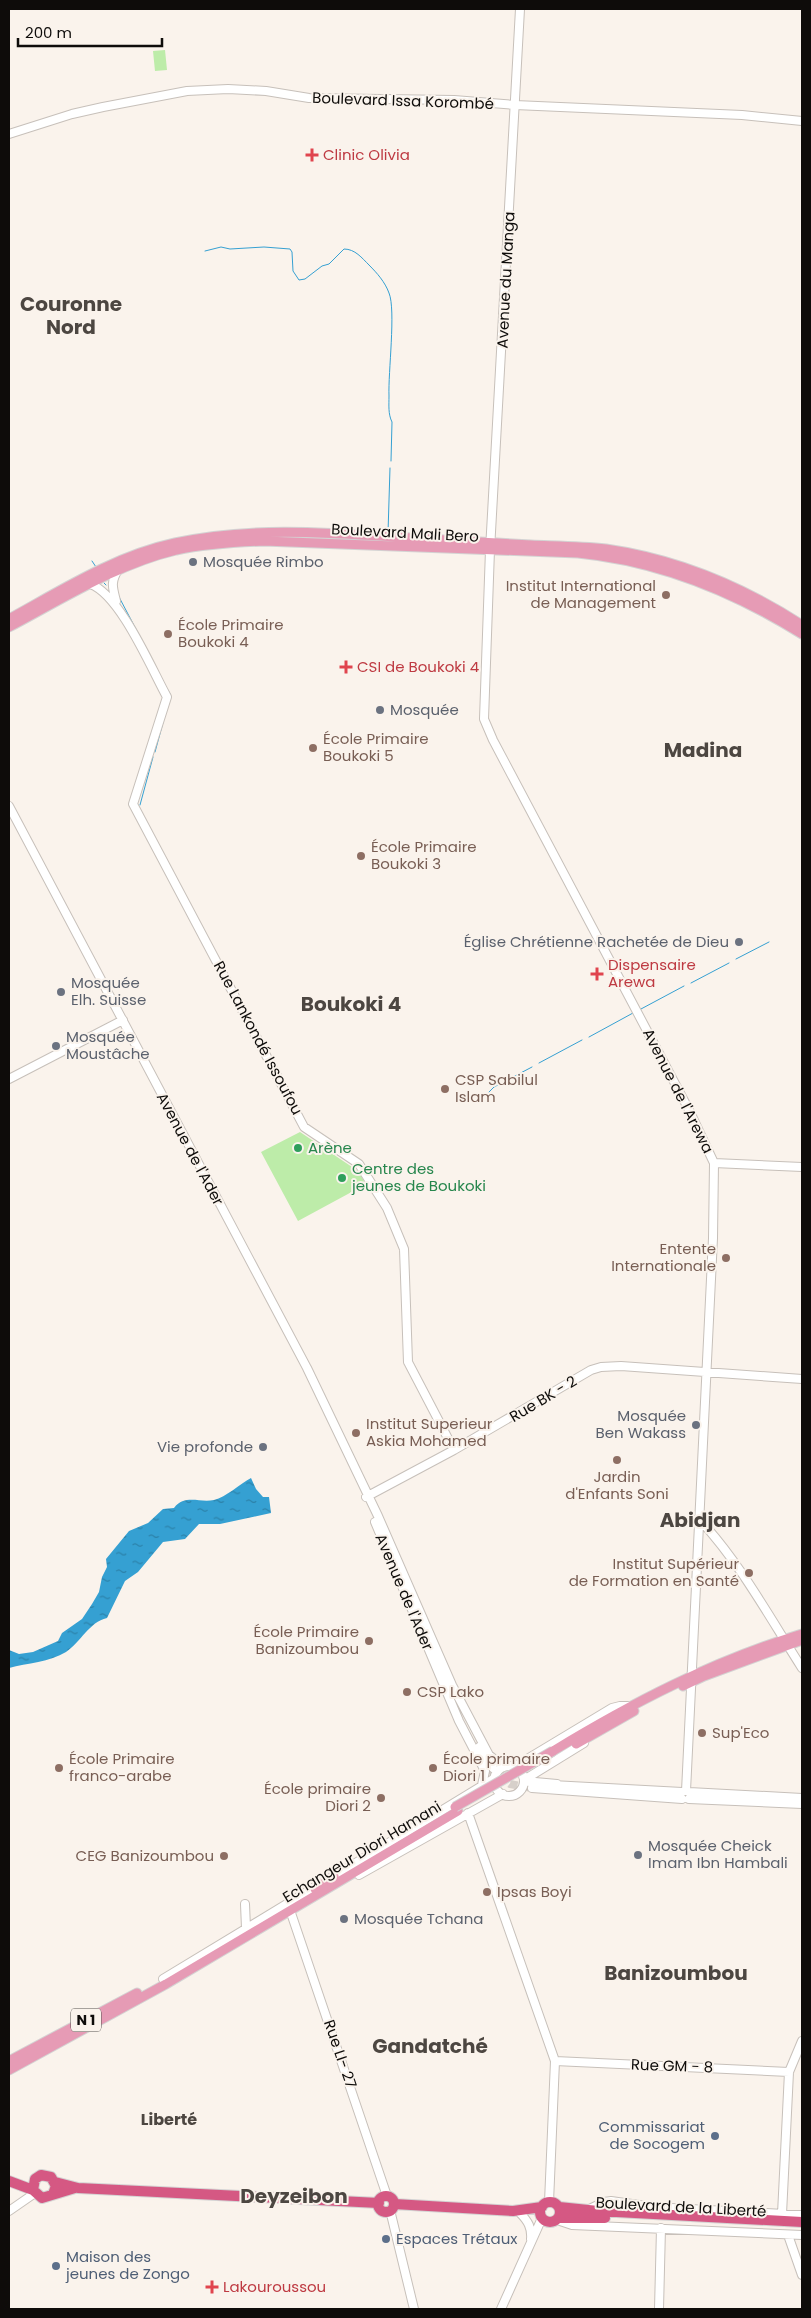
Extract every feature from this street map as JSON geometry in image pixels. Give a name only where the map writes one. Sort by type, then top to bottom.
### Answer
[{"type":"highway","points":[[9,2181],[34,2188],[42,2198],[53,2194],[55,2182],[51,2177],[45,2175],[38,2176],[34,2188]]},
{"type":"highway","name":"Boulevard de la Liberté","points":[[55,2182],[78,2188],[387,2203],[548,2215],[802,2229]]},
{"type":"highway","name":"Boulevard de la Liberté","points":[[53,2194],[78,2188]]},
{"type":"highway","name":"Boulevard de la Liberté","points":[[548,2215],[560,2212],[558,2207],[802,2222]]},
{"type":"main road","name":"Boulevard Mali Bero","points":[[9,619],[115,562],[173,543],[218,535],[264,533],[336,534],[578,553],[639,563],[700,582],[758,608],[802,634]]},
{"type":"main road","name":"Boulevard Mali Bero","points":[[9,627],[118,570],[176,550],[236,542],[327,542],[605,549],[672,564],[703,575],[753,596],[802,625]]},
{"type":"main road","points":[[786,1642],[802,1634]]},
{"type":"main road","points":[[786,1642],[802,1640]]},
{"type":"main road","name":"Echangeur Diori Hamani","points":[[165,1981],[456,1809],[632,1709],[729,1659],[786,1642]]},
{"type":"main road","name":"Echangeur Diori Hamani","points":[[306,1899],[353,1874],[456,1809]]},
{"type":"main road","points":[[353,1874],[384,1861]]},
{"type":"main road","points":[[306,1899],[334,1876]]},
{"type":"main road","points":[[9,2070],[165,1981]]},
{"type":"main road","name":"N 1","points":[[9,2061],[165,1981]]},
{"type":"street","name":"Avenue du Manga","points":[[491,546],[520,9]]},
{"type":"street","name":"Boulevard Issa Korombé","points":[[9,134],[72,114],[103,107],[187,91],[228,89],[309,98],[411,98],[514,105],[742,115],[802,121]]},
{"type":"street","name":"Avenue de l'Arewa","points":[[491,546],[484,713],[486,724],[689,1110],[714,1163],[713,1238],[686,1795]]},
{"type":"street","points":[[116,603],[112,580],[118,570]]},
{"type":"street","points":[[90,584],[103,590],[116,603]]},
{"type":"street","name":"Rue Lankondé Issoufou","points":[[116,603],[167,697],[133,804],[304,1127],[359,1164],[387,1208],[404,1249],[408,1362],[454,1450]]},
{"type":"street","name":"Avenue de l'Ader","points":[[9,806],[307,1368],[367,1496],[401,1587],[448,1687],[489,1770],[495,1778]]},
{"type":"street","points":[[9,1079],[123,1020]]},
{"type":"street","points":[[714,1163],[802,1166]]},
{"type":"street","name":"Rue BK - 2","points":[[367,1496],[454,1450],[566,1384],[597,1368],[621,1366],[802,1379]]},
{"type":"street","points":[[700,1520],[721,1545],[802,1668]]},
{"type":"street","name":"Avenue de l'Ader","points":[[448,1687],[490,1755],[504,1767]]},
{"type":"street","points":[[503,1794],[496,1787],[495,1778],[500,1769],[514,1767],[612,1708],[620,1706],[632,1709],[624,1720],[524,1781],[519,1792]]},
{"type":"street","points":[[514,1767],[522,1773],[524,1781]]},
{"type":"street","points":[[545,1768],[546,1783]]},
{"type":"street","points":[[482,1785],[489,1770]]},
{"type":"street","name":"N 1","points":[[165,1981],[246,1928],[495,1778]]},
{"type":"street","points":[[524,1781],[580,1789]]},
{"type":"street","points":[[532,1786],[802,1804]]},
{"type":"street","points":[[165,1981],[192,1972],[292,1913],[503,1794],[511,1795],[519,1792],[580,1789]]},
{"type":"street","points":[[686,1795],[802,1798]]},
{"type":"street","points":[[468,1813],[555,2061],[548,2215],[530,2244],[501,2309]]},
{"type":"street","points":[[245,1904],[246,1928]]},
{"type":"street","name":"Rue LI- 27","points":[[292,1913],[387,2203],[414,2309]]},
{"type":"street","points":[[782,2214],[790,2072],[802,2041]]},
{"type":"street","name":"Rue GM - 8","points":[[555,2061],[790,2072]]},
{"type":"street","points":[[9,2212],[34,2188]]},
{"type":"street","name":"Boulevard de la Liberté","points":[[587,2210],[604,2202],[611,2201],[653,2207],[802,2215]]},
{"type":"street","points":[[516,2212],[528,2221],[531,2231],[530,2244]]},
{"type":"street","name":"Boulevard de la Liberté","points":[[548,2215],[571,2229],[585,2224],[802,2236]]},
{"type":"street","points":[[658,2309],[662,2228]]},
{"type":"street","points":[[788,2235],[802,2275]]},
{"type":"green space","points":[[165,50],[167,70],[155,71],[153,51]]},
{"type":"green space","points":[[300,1132],[358,1171],[364,1181],[359,1188],[298,1221],[261,1152]]},
{"type":"water","points":[[251,1478],[256,1489],[263,1497],[269,1497],[271,1513],[220,1524],[199,1524],[185,1539],[163,1542],[138,1572],[125,1581],[107,1618],[90,1628],[71,1648],[53,1658],[9,1668],[9,1650],[19,1654],[33,1652],[58,1641],[62,1633],[82,1619],[99,1592],[102,1577],[107,1567],[106,1559],[129,1531],[148,1523],[163,1509],[174,1508],[183,1501],[188,1500],[214,1500]]},
{"type":"waterway","points":[[205,251],[221,247],[230,249],[264,247],[290,249],[292,252],[293,271],[299,280],[305,279],[322,266],[329,264],[344,249],[348,249],[358,254],[375,271],[385,285],[391,301],[392,327],[389,386],[389,406],[392,422],[391,461]]},
{"type":"waterway","points":[[388,533],[390,468]]},
{"type":"waterway","points":[[92,561],[96,567]]},
{"type":"waterway","points":[[119,597],[138,633]]},
{"type":"waterway","points":[[157,670],[170,694]]},
{"type":"waterway","points":[[155,752],[165,715]]},
{"type":"waterway","points":[[140,805],[153,757]]},
{"type":"waterway","points":[[736,959],[769,942]]},
{"type":"waterway","points":[[691,983],[729,963]]},
{"type":"waterway","points":[[641,1009],[684,986]]},
{"type":"waterway","points":[[589,1037],[633,1013]]},
{"type":"waterway","points":[[539,1063],[582,1040]]},
{"type":"waterway","points":[[489,1092],[494,1087],[532,1067]]},
{"type":"tunnel","points":[[490,1770],[510,1784],[532,1788]]},
{"type":"place","name":"Clinic Olivia","points":[[312,155]]},
{"type":"place","name":"Mosquée Rimbo","points":[[193,562]]},
{"type":"place","name":"Institut International de Management","points":[[666,595]]},
{"type":"place","name":"École Primaire Boukoki 4","points":[[168,634]]},
{"type":"place","name":"CSI de Boukoki 4","points":[[346,667]]},
{"type":"place","name":"Mosquée","points":[[380,710]]},
{"type":"place","name":"École Primaire Boukoki 5","points":[[313,748]]},
{"type":"place","name":"École Primaire Boukoki 3","points":[[361,856]]},
{"type":"place","name":"Église Chrétienne Rachetée de Dieu","points":[[739,942]]},
{"type":"place","name":"Dispensaire Arewa","points":[[597,974]]},
{"type":"place","name":"Mosquée Elh. Suisse","points":[[61,992]]},
{"type":"place","name":"Mosquée Moustâche","points":[[56,1046]]},
{"type":"place","name":"CSP Sabilul Islam","points":[[445,1089]]},
{"type":"place","name":"Arène","points":[[298,1148]]},
{"type":"place","name":"Centre des jeunes de Boukoki","points":[[342,1178]]},
{"type":"place","name":"Entente Internationale","points":[[726,1258]]},
{"type":"place","name":"Mosquée Ben Wakass","points":[[696,1425]]},
{"type":"place","name":"Institut Superieur Askia Mohamed","points":[[356,1433]]},
{"type":"place","name":"Vie profonde","points":[[263,1447]]},
{"type":"place","name":"Jardin d'Enfants Soni","points":[[617,1460]]},
{"type":"place","name":"Institut Supérieur de Formation en Santé","points":[[749,1573]]},
{"type":"place","name":"École Primaire Banizoumbou","points":[[369,1641]]},
{"type":"place","name":"CSP Lako","points":[[407,1692]]},
{"type":"place","name":"Sup'Eco","points":[[702,1733]]},
{"type":"place","name":"École Primaire franco-arabe","points":[[59,1768]]},
{"type":"place","name":"École primaire Diori 1","points":[[433,1768]]},
{"type":"place","name":"École primaire Diori 2","points":[[381,1798]]},
{"type":"place","name":"Mosquée Cheick Imam Ibn Hambali","points":[[638,1855]]},
{"type":"place","name":"CEG Banizoumbou","points":[[224,1856]]},
{"type":"place","name":"Ipsas Boyi","points":[[487,1892]]},
{"type":"place","name":"Mosquée Tchana","points":[[344,1919]]},
{"type":"place","name":"Commissariat de Socogem","points":[[715,2136]]},
{"type":"place","name":"Espaces Trétaux","points":[[386,2239]]},
{"type":"place","name":"Maison des jeunes de Zongo","points":[[56,2266]]},
{"type":"place","name":"Lakouroussou","points":[[212,2287]]},
{"type":"district","name":"Couronne Nord","points":[[71,316]]},
{"type":"district","name":"Madina","points":[[703,750]]},
{"type":"district","name":"Boukoki 4","points":[[351,1004]]},
{"type":"district","name":"Abidjan","points":[[700,1520]]},
{"type":"district","name":"Banizoumbou","points":[[676,1973]]},
{"type":"district","name":"Gandatché","points":[[430,2046]]},
{"type":"district","name":"Liberté","points":[[169,2119]]},
{"type":"district","name":"Deyzeibon","points":[[294,2196]]}]
